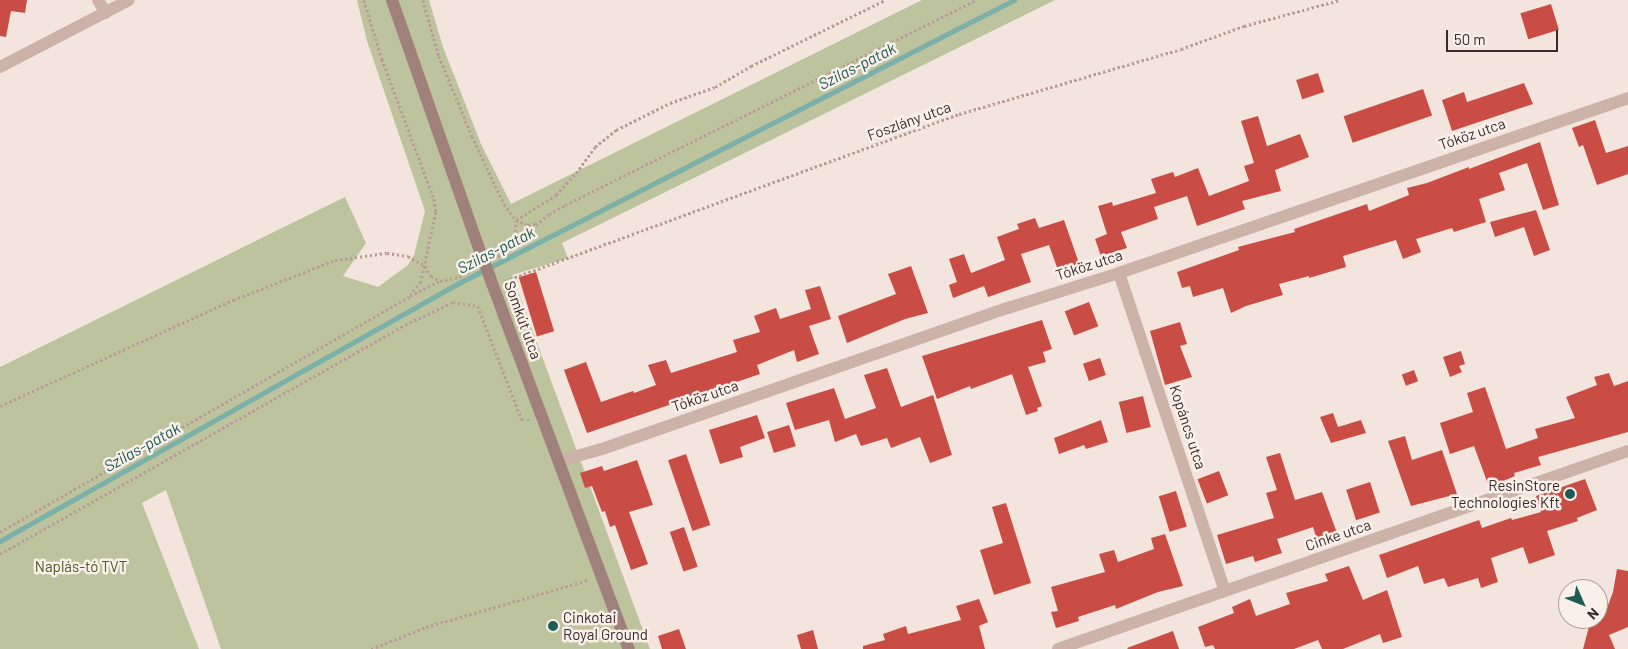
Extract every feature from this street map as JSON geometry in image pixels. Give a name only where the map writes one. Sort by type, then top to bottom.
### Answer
[{"type":"street","points":[[98,0],[106,12]]},
{"type":"street","points":[[0,67],[129,0]]},
{"type":"street","name":"Somkút utca","points":[[392,0],[401,32],[481,254],[629,649]]},
{"type":"street","name":"Tóköz utca","points":[[559,461],[602,449],[1008,308],[1119,273],[1628,98]]},
{"type":"street","name":"Kopáncs utca","points":[[1119,273],[1225,591]]},
{"type":"street","name":"Cinke utca","points":[[1058,649],[1628,452]]},
{"type":"path","points":[[364,0],[382,59],[434,199],[435,223],[425,266],[421,282],[410,296]]},
{"type":"path","points":[[422,0],[439,56],[472,136],[504,204],[516,220],[528,225],[538,223]]},
{"type":"path","points":[[516,220],[556,195],[576,173],[595,147],[616,130],[670,103],[714,87],[751,66],[885,0]]},
{"type":"path","points":[[495,258],[538,223],[565,205],[976,0]]},
{"type":"path","name":"Foszlány utca","points":[[491,281],[959,114],[1181,49],[1244,26],[1340,0]]},
{"type":"path","points":[[514,244],[516,220]]},
{"type":"path","points":[[0,406],[233,300],[310,268],[335,260],[387,252],[408,256],[425,266],[431,276],[440,281]]},
{"type":"path","points":[[0,532],[410,296],[440,281],[465,274]]},
{"type":"path","points":[[0,554],[405,325],[453,302],[478,306],[522,420],[543,420]]},
{"type":"path","points":[[371,649],[426,627],[602,577]]},
{"type":"green space","name":"Naplás-tó TVT","points":[[357,0],[429,0],[443,47],[481,144],[511,204],[922,0],[1055,0],[562,243],[568,258],[512,275],[650,649],[221,649],[166,490],[142,503],[199,649],[0,649],[0,367],[345,197],[366,243],[343,276],[378,287],[408,265],[414,255],[425,211],[367,41]]},
{"type":"building","points":[[0,0],[27,0],[25,13],[11,11],[6,37],[0,36]]},
{"type":"building","points":[[1551,4],[1559,30],[1528,39],[1520,13]]},
{"type":"building","points":[[1318,73],[1324,92],[1302,99],[1296,80]]},
{"type":"building","points":[[1524,83],[1533,104],[1452,131],[1442,100],[1464,92],[1467,102]]},
{"type":"building","points":[[1423,89],[1432,115],[1353,143],[1344,116]]},
{"type":"building","points":[[1258,116],[1267,146],[1300,134],[1309,157],[1275,170],[1281,191],[1242,201],[1245,209],[1197,226],[1187,196],[1154,207],[1158,219],[1121,232],[1127,248],[1101,256],[1095,239],[1107,234],[1098,206],[1112,202],[1113,206],[1156,193],[1151,179],[1173,172],[1175,177],[1198,168],[1209,196],[1249,181],[1244,166],[1254,163],[1241,121]]},
{"type":"building","points":[[1595,120],[1606,153],[1628,146],[1628,174],[1597,185],[1583,145],[1579,147],[1572,128]]},
{"type":"building","points":[[1540,142],[1559,205],[1543,210],[1527,163],[1499,173],[1505,190],[1479,199],[1486,222],[1454,232],[1452,228],[1416,239],[1421,252],[1403,259],[1396,240],[1343,256],[1346,267],[1309,278],[1309,276],[1279,284],[1283,295],[1246,306],[1231,313],[1223,288],[1193,297],[1190,286],[1182,288],[1177,272],[1239,250],[1238,247],[1295,232],[1294,229],[1367,204],[1369,211],[1409,195],[1407,188],[1427,183],[1469,167],[1469,169]]},
{"type":"building","points":[[1536,210],[1550,250],[1534,256],[1524,227],[1495,237],[1490,222]]},
{"type":"building","points":[[1035,218],[1039,228],[1064,220],[1080,266],[1059,273],[1049,245],[1021,254],[1031,282],[988,297],[984,286],[953,298],[949,285],[957,282],[949,259],[964,254],[971,273],[1005,260],[997,237],[1019,229],[1017,224]]},
{"type":"building","points":[[911,266],[928,313],[905,319],[847,343],[838,316],[896,294],[888,274]]},
{"type":"building","points":[[536,272],[554,331],[537,337],[519,277]]},
{"type":"building","points":[[820,286],[831,319],[809,326],[819,354],[797,362],[794,350],[757,365],[760,374],[587,433],[564,370],[586,362],[601,402],[633,391],[634,393],[656,385],[648,365],[666,360],[671,373],[737,352],[733,340],[760,332],[754,316],[776,308],[780,319],[811,309],[805,290]]},
{"type":"building","points":[[1089,302],[1098,326],[1074,336],[1065,311]]},
{"type":"building","points":[[1042,320],[1052,349],[1043,352],[1046,362],[1028,367],[1042,406],[1037,408],[1038,411],[1026,415],[1012,374],[971,389],[970,386],[937,399],[922,356]]},
{"type":"building","points":[[1180,322],[1187,344],[1180,346],[1192,377],[1165,385],[1150,331]]},
{"type":"building","points":[[1461,351],[1465,364],[1459,366],[1462,372],[1450,377],[1443,357]]},
{"type":"building","points":[[1100,358],[1106,375],[1089,381],[1083,364]]},
{"type":"building","points":[[887,368],[901,407],[933,395],[952,455],[930,463],[920,437],[891,448],[887,438],[861,446],[856,434],[835,442],[829,420],[795,430],[786,403],[834,388],[845,419],[876,408],[864,375]]},
{"type":"building","points":[[1414,370],[1418,381],[1406,386],[1402,374]]},
{"type":"building","points":[[1609,373],[1614,386],[1628,381],[1628,432],[1538,457],[1541,465],[1514,473],[1515,476],[1489,487],[1474,446],[1450,454],[1440,423],[1473,412],[1467,393],[1485,387],[1506,449],[1538,438],[1535,429],[1575,418],[1566,397],[1597,385],[1594,377]]},
{"type":"building","points":[[1143,396],[1151,427],[1126,433],[1119,402]]},
{"type":"building","points":[[1333,413],[1338,427],[1361,420],[1366,433],[1331,443],[1320,417]]},
{"type":"building","points":[[757,415],[765,438],[740,447],[743,457],[720,464],[709,430]]},
{"type":"building","points":[[1101,420],[1108,442],[1086,449],[1084,445],[1059,454],[1054,438]]},
{"type":"building","points":[[789,425],[796,446],[774,453],[767,432]]},
{"type":"building","points":[[1405,436],[1412,460],[1442,450],[1457,494],[1411,506],[1388,441]]},
{"type":"building","points":[[1280,453],[1295,500],[1322,492],[1337,533],[1317,540],[1313,527],[1277,539],[1282,553],[1255,562],[1253,556],[1226,564],[1217,535],[1274,518],[1266,493],[1277,490],[1266,457]]},
{"type":"building","points":[[686,454],[710,525],[692,531],[668,460]]},
{"type":"building","points":[[637,460],[653,505],[629,512],[648,564],[631,570],[615,525],[610,527],[605,511],[602,512],[592,486],[585,488],[580,473],[602,466],[604,471]]},
{"type":"building","points":[[1219,471],[1228,495],[1207,504],[1198,479]]},
{"type":"building","points":[[1585,479],[1597,510],[1577,518],[1578,521],[1547,531],[1555,555],[1529,564],[1523,547],[1491,558],[1498,582],[1481,588],[1478,578],[1448,587],[1444,578],[1424,584],[1418,566],[1387,578],[1379,555],[1479,520],[1482,528],[1511,518],[1512,520],[1541,512],[1536,496]]},
{"type":"building","points":[[1370,482],[1380,512],[1356,520],[1346,490]]},
{"type":"building","points":[[1176,491],[1187,526],[1170,532],[1159,496]]},
{"type":"building","points":[[1006,503],[1031,583],[994,595],[980,550],[1003,543],[992,507]]},
{"type":"building","points":[[684,527],[698,567],[683,572],[670,532]]},
{"type":"building","points":[[1165,534],[1183,586],[1158,592],[1116,609],[1115,605],[1078,617],[1079,621],[1056,628],[1051,612],[1058,611],[1051,587],[1105,572],[1099,554],[1114,550],[1118,562],[1154,549],[1151,538]]},
{"type":"building","points":[[1349,566],[1363,600],[1387,590],[1402,637],[1383,643],[1380,634],[1343,649],[1322,649],[1318,640],[1294,649],[1215,649],[1213,645],[1205,647],[1198,627],[1234,613],[1232,607],[1250,599],[1256,616],[1290,604],[1286,593],[1328,581],[1325,574]]},
{"type":"building","points":[[1617,569],[1628,571],[1628,627],[1609,635],[1615,649],[1583,649],[1588,629],[1608,629],[1608,605],[1613,592]]},
{"type":"building","points":[[979,599],[988,622],[979,626],[985,649],[863,649],[863,646],[885,640],[883,634],[906,626],[908,634],[961,620],[956,606]]},
{"type":"building","points":[[679,629],[686,649],[662,649],[658,636]]},
{"type":"building","points":[[813,630],[818,649],[801,649],[797,635]]},
{"type":"building","points":[[1173,631],[1179,649],[1127,648]]},
{"type":"waterway","name":"Szilas-patak","points":[[0,541],[459,283],[1014,0]]},
{"type":"place","name":"ResinStore Technologies Kft","points":[[1570,494]]},
{"type":"place","name":"Cinkotai Royal Ground","points":[[553,626]]}]
